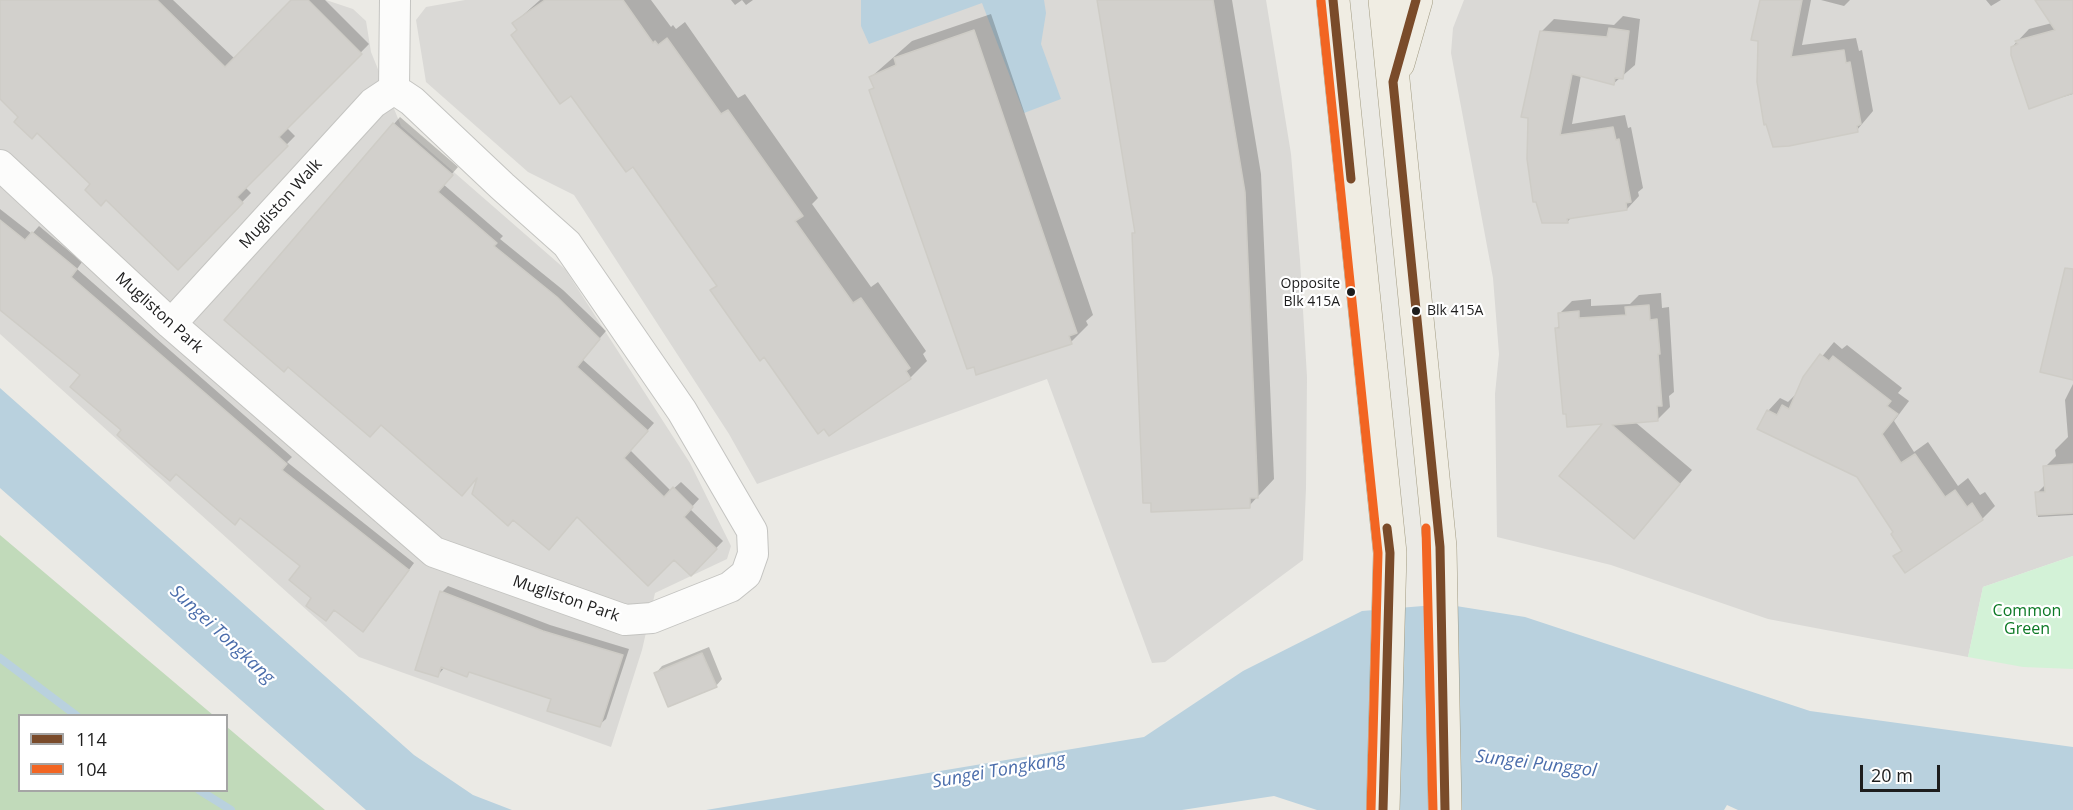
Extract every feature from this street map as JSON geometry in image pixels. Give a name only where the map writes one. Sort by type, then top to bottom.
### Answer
[{"type":"main road","points":[[1333,0],[1390,553],[1383,810]]},
{"type":"main road","points":[[1385,0],[1440,547],[1445,810]]},
{"type":"main road","points":[[1393,82],[1416,0]]},
{"type":"street","points":[[394,88],[395,0]]},
{"type":"street","name":"Mugliston Park","points":[[0,165],[171,324],[434,552],[625,620],[652,618],[730,587],[746,574],[753,554],[752,531],[682,411],[567,244],[412,100],[394,88]]},
{"type":"street","name":"Mugliston Walk","points":[[171,324],[373,103],[394,88]]},
{"type":"shaded area","points":[[0,0],[326,0],[353,9],[366,21],[371,52],[401,126],[565,269],[690,463],[731,546],[727,559],[655,593],[642,650],[611,747],[359,657],[0,334]]},
{"type":"shaded area","points":[[465,0],[1266,0],[1291,154],[1300,260],[1307,377],[1303,560],[1165,662],[1152,663],[1047,379],[757,484],[729,434],[574,195],[528,172],[426,82],[416,20],[426,7]]},
{"type":"shaded area","points":[[1464,0],[2073,0],[2073,556],[1983,587],[1968,657],[1768,619],[1611,565],[1497,537],[1495,394],[1499,354],[1493,278],[1451,53],[1453,28]]},
{"type":"green space","points":[[0,535],[212,714],[18,714],[18,792],[228,792],[228,728],[325,810],[0,810]]},
{"type":"green space","name":"Common Green","points":[[2073,556],[2073,669],[2023,667],[1968,657],[1983,587]]},
{"type":"water","points":[[861,0],[1044,0],[1046,13],[1041,44],[1061,99],[1024,113],[982,3],[869,44],[861,26]]},
{"type":"water","name":"Sungei Tongkang","points":[[0,388],[414,755],[473,795],[512,810],[366,810],[0,488]]},
{"type":"water","points":[[1456,606],[1525,617],[1810,711],[2073,747],[2073,810],[1738,810],[1727,805],[1724,810],[1317,810],[1274,796],[1182,810],[706,810],[1144,737],[1243,671],[1362,611]]},
{"type":"building","points":[[0,0],[157,0],[225,67],[291,0],[308,0],[362,54],[279,137],[288,146],[237,197],[243,203],[178,270],[106,200],[101,206],[85,190],[90,184],[37,133],[32,139],[14,122],[18,117],[0,99]]},
{"type":"building","points":[[545,0],[623,0],[653,43],[655,41],[658,45],[667,38],[721,114],[728,110],[803,216],[795,221],[853,303],[861,298],[910,368],[906,371],[911,379],[829,436],[824,429],[818,434],[764,357],[760,361],[710,290],[717,286],[633,167],[626,172],[571,96],[560,104],[511,35],[517,30],[512,23]]},
{"type":"building","points":[[1097,0],[1213,0],[1245,192],[1258,498],[1250,498],[1250,508],[1151,512],[1151,503],[1143,503],[1132,233],[1135,233]]},
{"type":"building","points":[[1760,0],[1802,0],[1791,57],[1844,50],[1846,63],[1850,62],[1861,124],[1857,126],[1858,132],[1773,147],[1766,124],[1764,125],[1757,82],[1758,41],[1751,40]]},
{"type":"building","points":[[2035,0],[2073,0],[2073,93],[2029,109],[2011,55],[2011,47],[2018,44],[2015,41],[2055,30]]},
{"type":"building","points":[[1609,28],[1629,31],[1623,79],[1615,78],[1614,85],[1572,74],[1560,135],[1613,127],[1616,140],[1619,139],[1631,202],[1626,203],[1627,210],[1567,219],[1568,223],[1542,223],[1536,202],[1533,202],[1527,159],[1528,118],[1521,117],[1540,31],[1607,37]]},
{"type":"building","points":[[974,30],[1077,333],[1069,336],[1072,344],[976,375],[974,367],[967,369],[869,90],[874,88],[869,77],[896,65],[894,58]]},
{"type":"building","points":[[393,123],[453,175],[438,192],[497,243],[494,246],[557,297],[600,339],[577,367],[648,431],[624,458],[664,497],[673,487],[693,507],[684,517],[717,549],[691,576],[674,560],[648,586],[577,517],[549,550],[513,520],[508,526],[472,494],[477,478],[462,496],[381,425],[370,437],[288,367],[284,372],[224,320]]},
{"type":"building","points":[[0,220],[25,240],[32,232],[77,269],[71,277],[287,464],[282,470],[409,570],[363,632],[334,610],[326,621],[306,606],[311,598],[289,580],[300,566],[240,518],[235,525],[176,474],[170,481],[151,465],[117,435],[121,430],[70,387],[80,375],[0,310]]},
{"type":"building","points":[[2065,268],[2073,269],[2073,380],[2040,372]]},
{"type":"building","points":[[1649,305],[1650,320],[1657,319],[1660,354],[1658,354],[1662,406],[1657,406],[1658,421],[1612,425],[1680,484],[1634,539],[1559,476],[1602,424],[1567,427],[1566,414],[1563,414],[1555,328],[1559,328],[1558,313],[1579,311],[1579,318],[1626,315],[1625,307]]},
{"type":"building","points":[[1820,354],[1829,361],[1833,356],[1891,401],[1887,406],[1898,414],[1882,434],[1901,463],[1915,454],[1945,497],[1955,490],[1967,507],[1972,503],[1983,520],[1905,573],[1893,556],[1902,551],[1891,534],[1893,532],[1857,477],[1757,429],[1767,410],[1777,415],[1782,405],[1789,409],[1803,377]]},
{"type":"building","points":[[2073,464],[2073,513],[2037,515],[2035,492],[2045,492],[2043,466]]},
{"type":"building","points":[[440,591],[543,631],[623,655],[600,727],[547,711],[551,699],[469,672],[467,677],[441,667],[438,677],[415,670]]},
{"type":"building","points":[[702,653],[717,687],[668,707],[654,673]]},
{"type":"waterway","points":[[0,658],[74,714]]},
{"type":"waterway","points":[[202,792],[231,810]]},
{"type":"transit line","name":"114","points":[[1333,0],[1351,179]]},
{"type":"transit line","name":"114","points":[[1416,0],[1393,82],[1440,547],[1445,810]]},
{"type":"transit line","name":"104","points":[[1321,1],[1378,553],[1371,810]]},
{"type":"transit line","name":"114","points":[[1383,810],[1390,553],[1387,528]]},
{"type":"transit line","name":"104","points":[[1426,528],[1433,810]]},
{"type":"place","name":"Opposite Blk 415A","points":[[1351,292]]},
{"type":"place","name":"Blk 415A","points":[[1416,311]]},
{"type":"water label","name":"Sungei Punggol","points":[[1536,764]]}]
